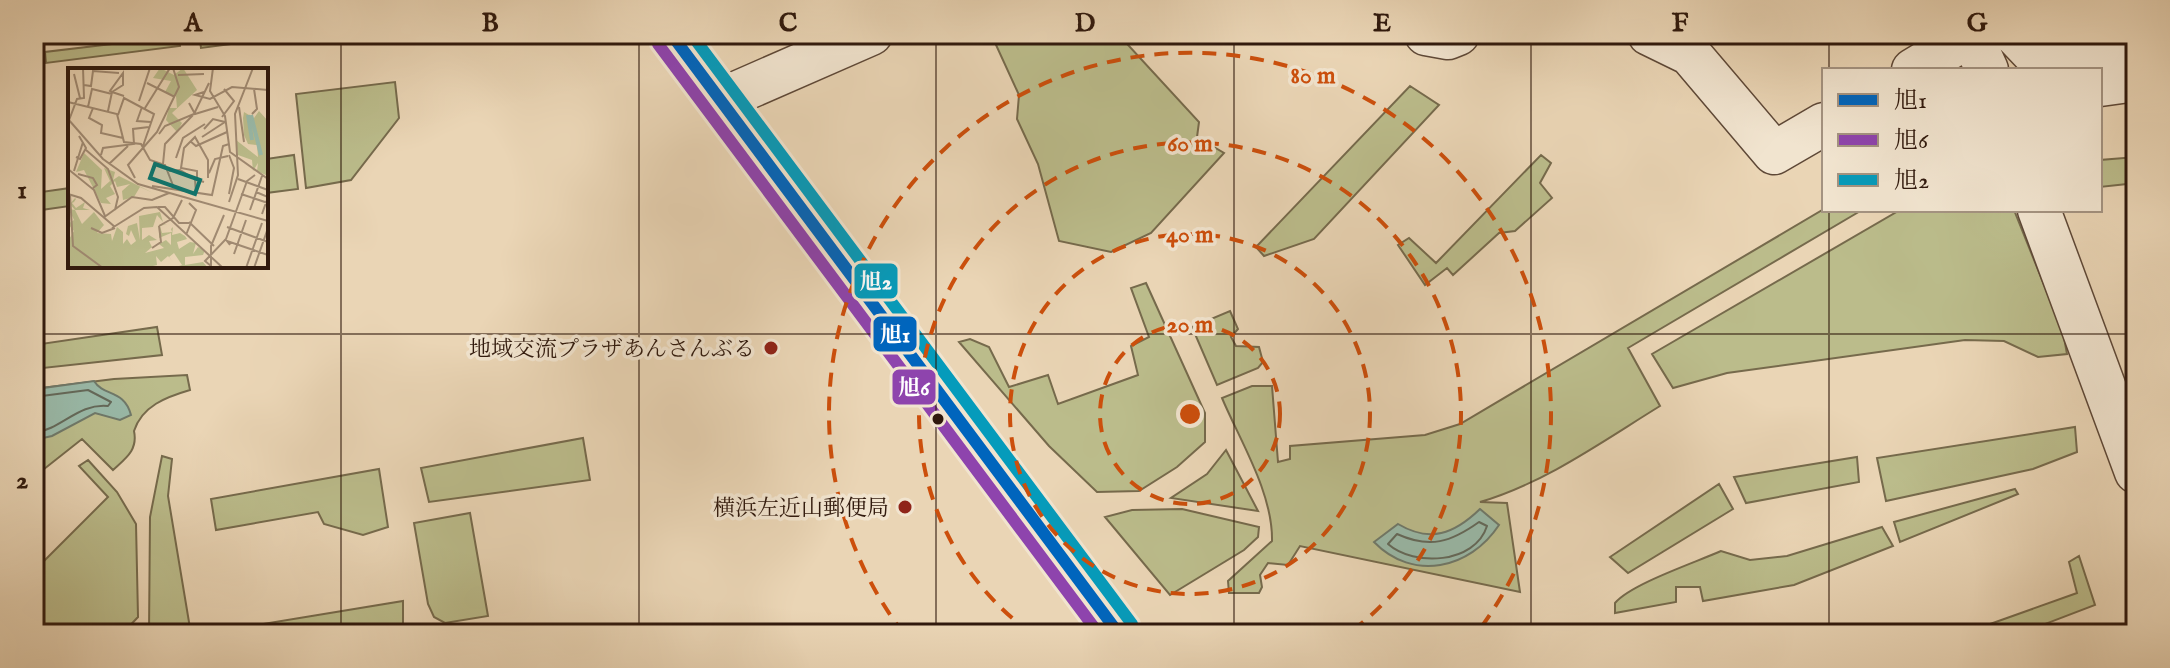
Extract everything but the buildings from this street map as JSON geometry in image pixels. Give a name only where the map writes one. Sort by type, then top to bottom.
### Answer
[{"type":"street","points":[[671,34],[1119,634]]},
{"type":"street","points":[[720,100],[871,34]]},
{"type":"street","points":[[1426,34],[1448,38],[1458,34]]},
{"type":"street","points":[[1649,34],[1690,54],[1774,153],[1822,125]]},
{"type":"street","points":[[2015,34],[2035,55],[2136,50]]},
{"type":"street","points":[[1916,68],[1971,35],[1986,68]]},
{"type":"street","points":[[2102,85],[2136,80]]},
{"type":"street","points":[[2040,212],[2136,472]]},
{"type":"green space","points":[[199,34],[308,34],[201,48]]},
{"type":"green space","points":[[991,34],[1118,34],[1199,122],[1197,137],[1224,153],[1151,233],[1111,252],[1059,241],[1038,164],[1017,119],[1019,95]]},
{"type":"green space","points":[[179,36],[180,46],[46,63],[45,52]]},
{"type":"green space","points":[[395,82],[399,118],[351,180],[306,188],[296,94]]},
{"type":"green space","points":[[1410,86],[1439,105],[1314,239],[1264,256],[1256,247]]},
{"type":"green space","points":[[294,155],[298,189],[268,193],[268,159]]},
{"type":"green space","points":[[1541,155],[1551,163],[1540,183],[1552,198],[1515,231],[1499,233],[1453,275],[1447,268],[1425,285],[1398,245],[1409,238],[1436,263]]},
{"type":"green space","points":[[2136,157],[2136,183],[2102,187],[2102,160]]},
{"type":"green space","points":[[68,188],[68,206],[34,211],[34,193]]},
{"type":"green space","points":[[1822,210],[1859,212],[1628,348],[1660,406],[1550,473],[1480,502],[1507,503],[1520,592],[1300,546],[1288,565],[1268,563],[1260,575],[1262,587],[1259,593],[1229,593],[1228,581],[1272,541],[1271,523],[1261,486],[1222,398],[1252,386],[1272,386],[1278,462],[1290,459],[1290,446],[1425,435],[1460,424]]},
{"type":"green space","points":[[1897,212],[2015,212],[2063,332],[2067,354],[2038,357],[2004,341],[1965,340],[1727,373],[1673,388],[1652,354]]},
{"type":"green space","points":[[1146,283],[1205,413],[1205,442],[1177,467],[1139,491],[1097,492],[1049,446],[959,342],[970,339],[989,347],[1009,387],[1048,375],[1058,404],[1138,375],[1131,346],[1149,337],[1131,288]]},
{"type":"green space","points":[[1230,311],[1238,329],[1231,337],[1236,346],[1259,347],[1263,362],[1258,368],[1217,385],[1192,327]]},
{"type":"green space","points":[[157,327],[162,355],[34,369],[34,345]]},
{"type":"green space","points":[[187,375],[190,390],[164,399],[143,415],[134,431],[133,449],[113,470],[82,439],[34,477],[34,389],[114,379]]},
{"type":"green space","points":[[2075,427],[2077,452],[2033,469],[1886,501],[1877,458]]},
{"type":"green space","points":[[583,438],[590,480],[429,502],[421,468]]},
{"type":"green space","points":[[1226,450],[1258,511],[1171,498],[1207,474]]},
{"type":"green space","points":[[162,456],[172,459],[168,496],[191,634],[149,634],[150,517]]},
{"type":"green space","points":[[1857,457],[1859,482],[1746,503],[1734,477]]},
{"type":"green space","points":[[88,460],[117,492],[136,524],[138,617],[122,634],[34,634],[34,571],[108,497],[79,466]]},
{"type":"green space","points":[[379,469],[388,527],[363,535],[324,524],[318,512],[216,530],[211,499]]},
{"type":"green space","points":[[1719,484],[1733,509],[1628,573],[1610,557]]},
{"type":"green space","points":[[2015,489],[2018,494],[1900,542],[1894,522]]},
{"type":"green space","points":[[1182,509],[1259,527],[1258,537],[1244,550],[1170,595],[1105,517],[1132,510]]},
{"type":"green space","points":[[470,513],[488,616],[445,623],[434,617],[428,604],[414,523]]},
{"type":"green space","points":[[1882,527],[1893,546],[1794,585],[1703,601],[1700,587],[1676,587],[1676,602],[1615,613],[1615,603],[1623,596],[1664,574],[1721,551],[1750,560],[1787,556]]},
{"type":"green space","points":[[2079,556],[2095,605],[2019,634],[1962,634],[2077,593],[2069,562]]},
{"type":"green space","points":[[403,601],[403,634],[245,634],[245,627]]},
{"type":"water","points":[[94,381],[124,401],[131,415],[120,420],[95,413],[52,436],[34,440],[36,389]]},
{"type":"water","points":[[1480,509],[1499,525],[1473,552],[1457,560],[1423,566],[1389,555],[1374,542],[1398,524],[1421,533],[1451,530]]},
{"type":"transit line","name":"旭1","points":[[671,34],[1119,634]]},
{"type":"transit line","name":"旭2","points":[[691,34],[1132,624]]},
{"type":"transit line","name":"旭6","points":[[658,44],[1099,634]]},
{"type":"place","name":"地域交流プラザあんさんぶる","points":[[771,348]]},
{"type":"place","name":"横浜左近山郵便局","points":[[905,507]]}]
